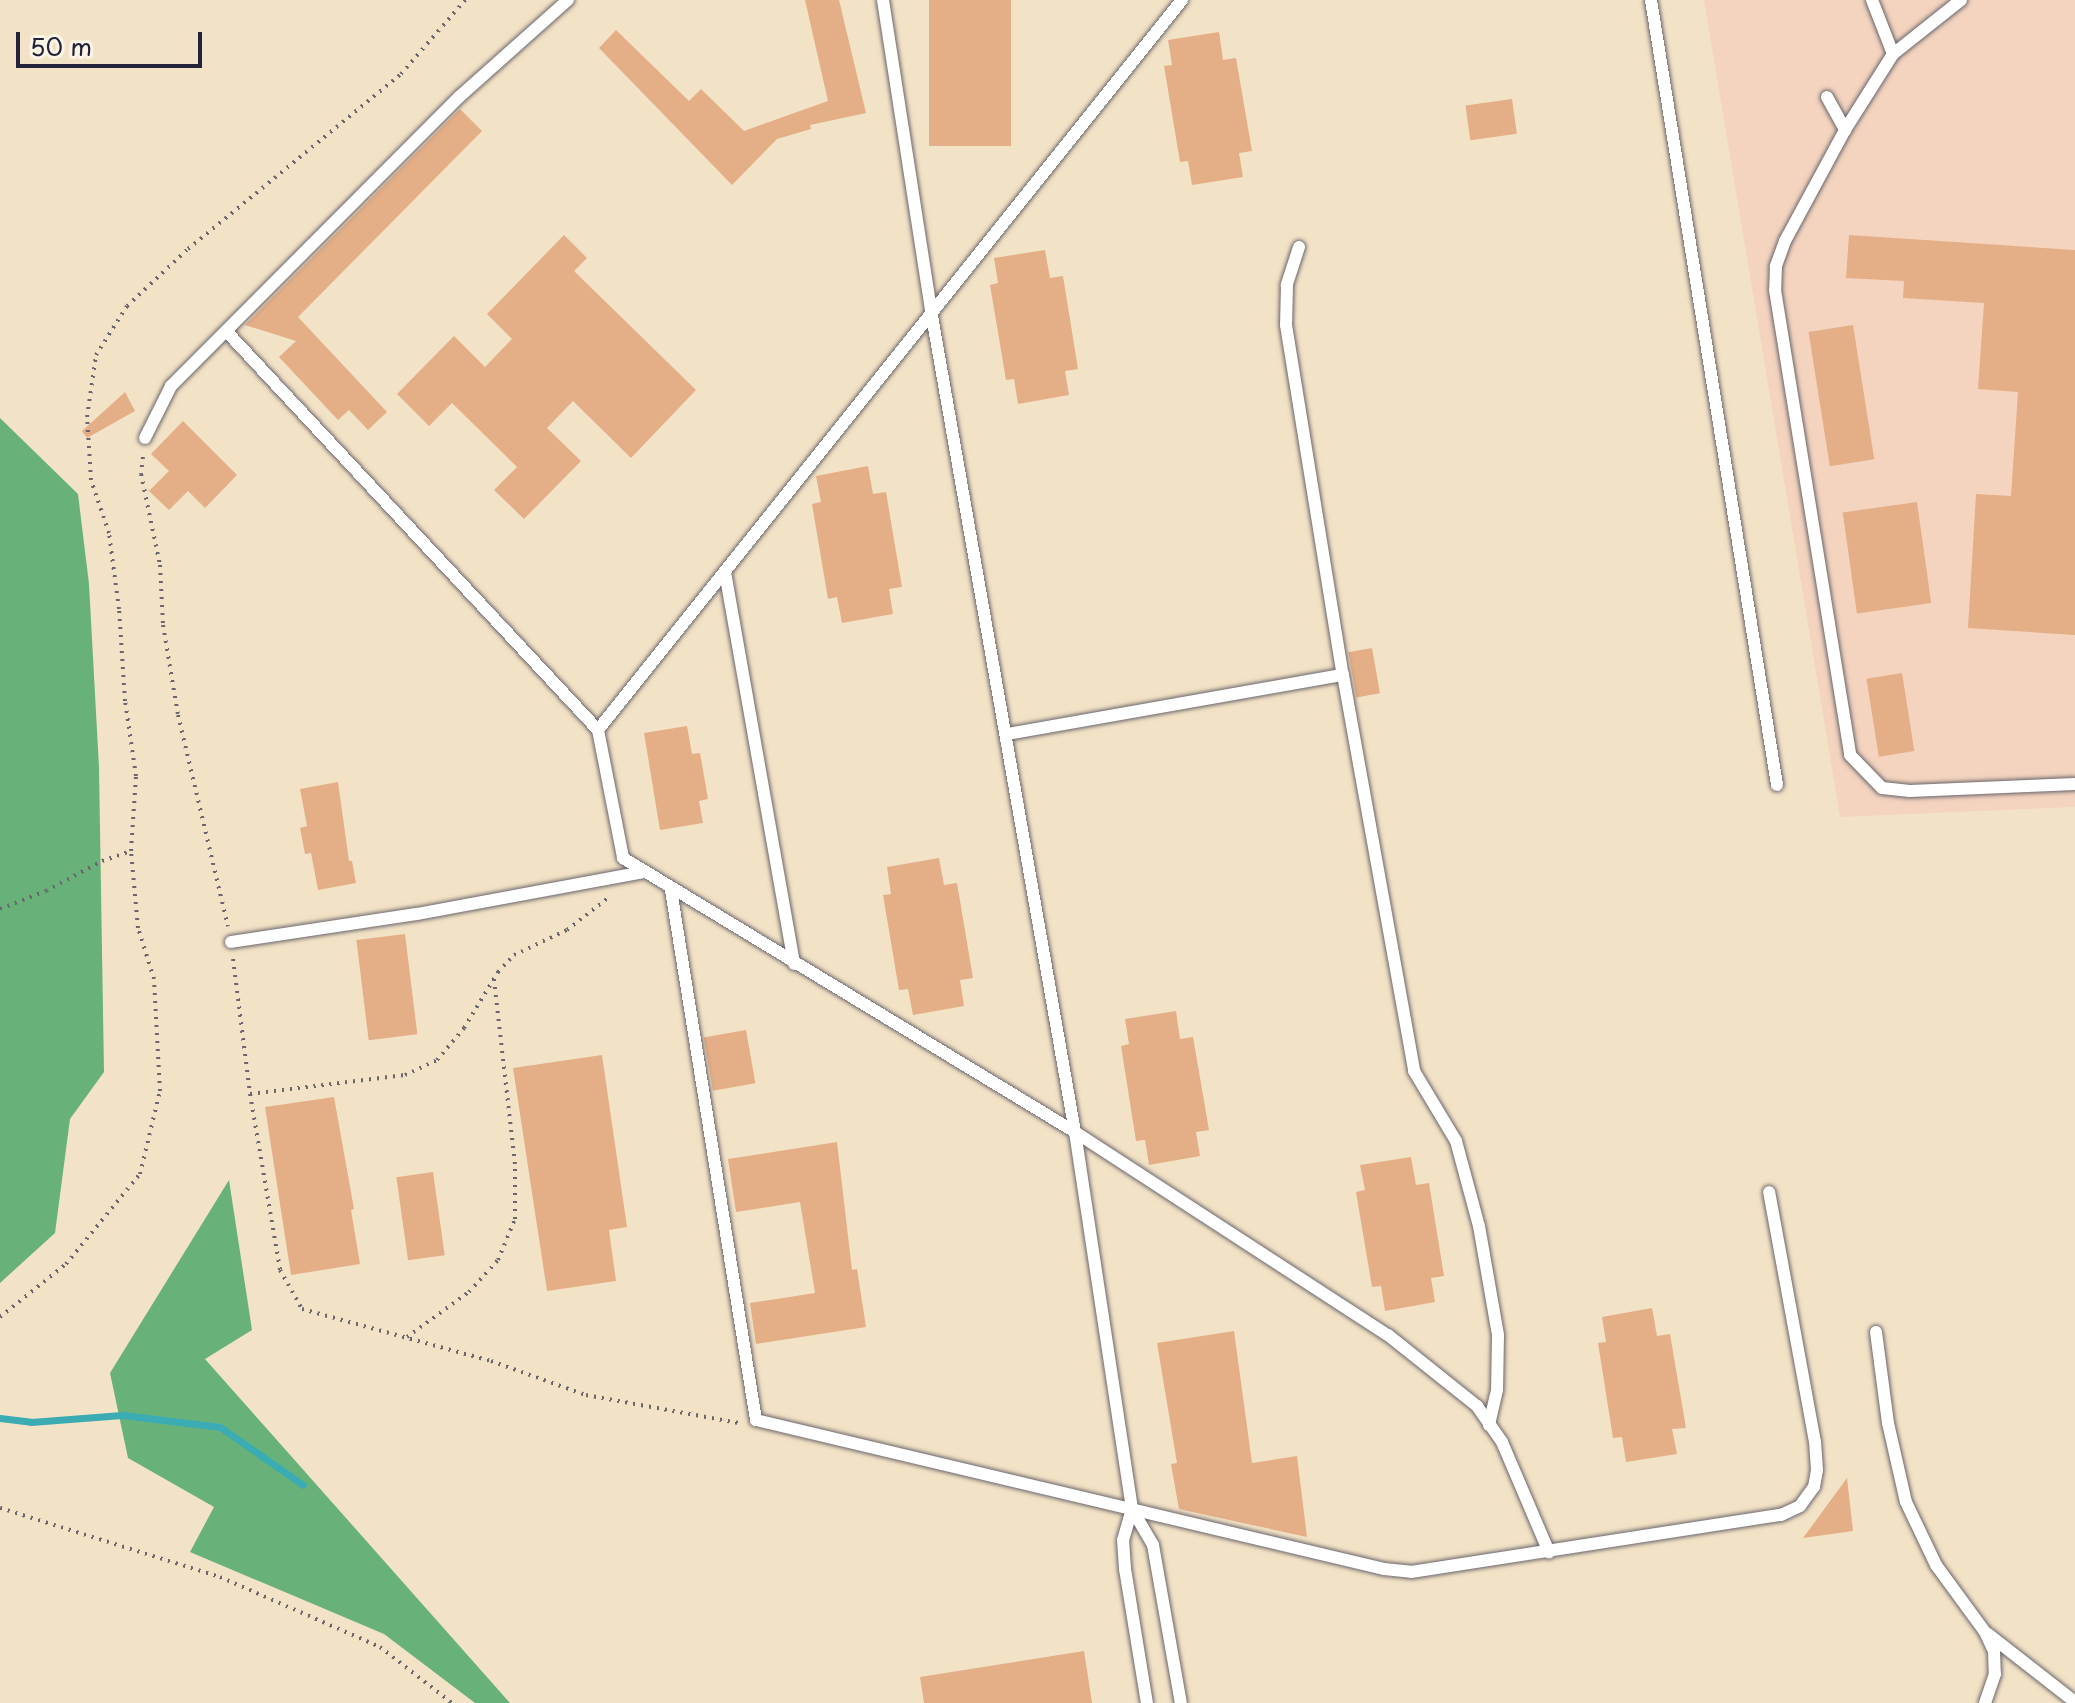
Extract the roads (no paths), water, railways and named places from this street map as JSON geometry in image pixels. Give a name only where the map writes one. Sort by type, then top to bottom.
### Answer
[{"type":"lane","points":[[145,438],[171,386],[459,97],[568,0]]},
{"type":"lane","points":[[883,0],[932,316],[1075,1132],[1132,1509],[1153,1545],[1181,1703]]},
{"type":"lane","points":[[598,730],[1182,0]]},
{"type":"lane","points":[[1651,0],[1777,785]]},
{"type":"lane","points":[[1872,0],[1893,54]]},
{"type":"lane","points":[[1961,0],[1893,54],[1845,130],[1785,241],[1776,266],[1775,290],[1850,755],[1882,788],[1910,791],[2075,784]]},
{"type":"lane","points":[[1827,97],[1845,130]]},
{"type":"lane","points":[[1299,247],[1287,285],[1286,325],[1343,675],[1414,1071],[1456,1141],[1479,1226],[1498,1335],[1497,1390],[1489,1425]]},
{"type":"lane","points":[[227,332],[598,730],[623,858],[671,890],[1075,1132],[1388,1335],[1477,1406],[1502,1442],[1549,1552]]},
{"type":"lane","points":[[725,572],[794,964]]},
{"type":"lane","points":[[1007,734],[1343,675]]},
{"type":"lane","points":[[231,942],[619,879],[643,872]]},
{"type":"lane","points":[[671,890],[756,1420],[1384,1569],[1436,1570],[1781,1515],[1800,1506],[1814,1487],[1817,1470],[1815,1442],[1769,1192]]},
{"type":"lane","points":[[1876,1332],[1888,1423],[1906,1502],[1936,1565],[1985,1632],[1994,1651],[1995,1674],[1985,1703]]},
{"type":"lane","points":[[1132,1509],[1123,1540],[1125,1569],[1147,1703]]},
{"type":"lane","points":[[1985,1632],[2075,1702]]},
{"type":"waterway","points":[[0,1418],[31,1422],[122,1415],[220,1427],[303,1485]]}]
